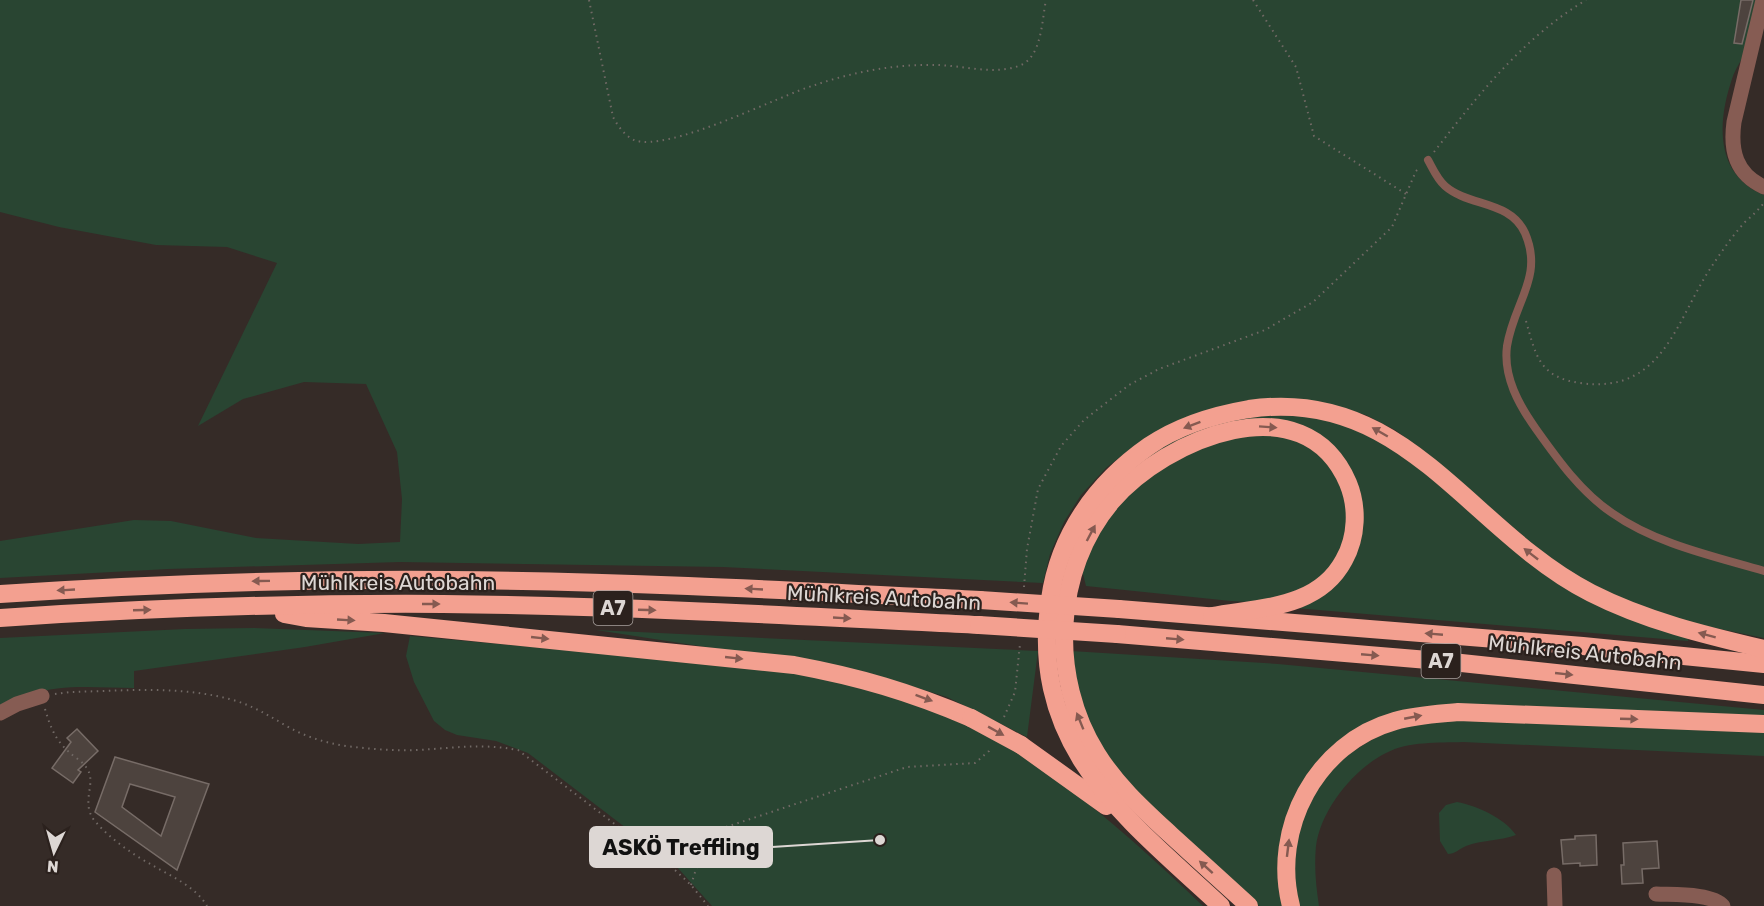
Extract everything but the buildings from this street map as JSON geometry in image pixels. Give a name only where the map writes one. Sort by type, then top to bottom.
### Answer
[{"type":"highway","points":[[1221,906],[1130,822],[1088,772],[1068,737],[1056,706],[1048,666],[1046,644],[1051,592],[1072,530],[1094,496],[1111,477],[1131,458],[1156,441],[1206,419],[1261,408],[1289,407],[1317,410],[1348,418],[1374,428],[1403,445],[1546,566],[1591,593],[1647,617],[1764,649]]},
{"type":"highway","points":[[1212,616],[1280,606],[1298,601],[1327,584],[1346,558],[1355,525],[1352,493],[1335,460],[1323,448],[1304,436],[1283,429],[1261,426],[1237,429],[1209,436],[1155,463],[1112,501],[1096,522],[1085,543],[1066,598],[1063,625],[1064,655],[1071,698],[1086,736],[1134,801],[1249,906]]},
{"type":"highway","name":"Mühlkreis Autobahn","points":[[0,594],[246,582],[449,580],[718,587],[1119,609],[1582,646],[1764,664]]},
{"type":"highway","name":"Mühlkreis Autobahn","points":[[0,618],[246,606],[442,604],[574,607],[979,625],[1117,634],[1452,662],[1764,694]]},
{"type":"highway","points":[[246,606],[306,618],[396,624],[794,665],[835,672],[901,690],[971,718],[1021,745],[1130,822]]},
{"type":"highway","points":[[1291,906],[1286,875],[1290,829],[1309,785],[1324,766],[1344,748],[1370,731],[1394,721],[1458,712],[1764,724]]},
{"type":"street","points":[[1763,0],[1732,138],[1734,152],[1741,170],[1764,187]]},
{"type":"street","points":[[0,713],[17,704],[42,696]]},
{"type":"street","points":[[1554,875],[1555,906]]},
{"type":"street","points":[[1656,894],[1707,897],[1723,906]]},
{"type":"lane","points":[[1428,160],[1437,177],[1446,187],[1512,215],[1524,231],[1532,253],[1532,274],[1513,319],[1507,348],[1510,384],[1525,413],[1563,467],[1611,513],[1637,528],[1670,543],[1764,571]]},
{"type":"path","points":[[589,0],[613,117],[620,129],[634,140],[648,142],[672,138],[729,119],[814,85],[867,71],[902,65],[936,64],[996,69],[1021,65],[1029,60],[1035,51],[1046,0]]},
{"type":"path","points":[[1253,0],[1296,67],[1314,136],[1406,194]]},
{"type":"path","points":[[1023,593],[1027,549],[1038,489],[1061,446],[1084,420],[1128,385],[1159,369],[1265,330],[1313,302],[1392,227],[1416,171],[1428,160],[1494,78],[1544,28],[1586,0]]},
{"type":"path","points":[[1519,304],[1538,358],[1548,372],[1568,381],[1589,384],[1611,383],[1629,378],[1644,369],[1669,344],[1711,267],[1733,237],[1764,203]]},
{"type":"path","points":[[1001,723],[1015,692],[1020,637]]},
{"type":"path","points":[[207,906],[202,897],[189,887],[132,851],[95,820],[88,810],[91,778],[87,768],[57,740],[50,728],[42,696],[70,692],[169,690],[195,692],[235,700],[272,716],[305,735],[343,745],[403,750],[474,745],[518,750],[676,871],[708,906]]},
{"type":"path","points":[[691,885],[704,844],[714,831],[907,767],[975,763],[989,751],[993,741]]},
{"type":"green space","points":[[0,0],[1758,0],[1746,50],[1733,75],[1727,96],[1723,130],[1728,161],[1736,175],[1748,186],[1764,195],[1764,638],[1691,623],[1636,604],[1588,583],[1548,557],[1423,450],[1395,430],[1366,415],[1330,405],[1285,400],[1134,446],[1106,468],[1081,495],[1064,522],[1050,554],[1043,583],[723,567],[400,562],[168,569],[0,578],[0,541],[134,520],[171,521],[256,538],[358,544],[400,542],[402,499],[397,452],[366,384],[304,382],[243,399],[198,426],[277,263],[227,247],[156,245],[59,227],[0,212]]},
{"type":"green space","points":[[1251,414],[1325,417],[1396,448],[1504,541],[1689,637],[1688,641],[1295,608],[1344,572],[1354,480],[1346,464],[1333,449],[1274,420],[1246,419],[1222,425],[1169,447],[1060,576],[1121,475],[1186,432]]},
{"type":"green space","points":[[1279,432],[1318,450],[1340,477],[1350,525],[1334,566],[1297,596],[1250,602],[1086,586],[1081,566],[1094,536],[1143,478],[1217,439]]},
{"type":"green space","points":[[253,628],[385,633],[305,647],[134,671],[134,688],[81,687],[42,691],[0,709],[0,638]]},
{"type":"green space","points":[[596,630],[1038,651],[1027,737],[947,697],[862,671]]},
{"type":"green space","points":[[410,636],[755,667],[825,679],[893,696],[959,721],[1027,757],[1115,826],[1203,906],[712,906],[677,867],[528,753],[496,741],[457,735],[445,730],[434,721],[414,682],[406,656]]},
{"type":"green space","points":[[1071,651],[1278,664],[1764,710],[1764,717],[1426,709],[1309,775],[1285,906],[1259,906],[1213,866],[1118,774],[1081,711]]},
{"type":"green space","points":[[1469,720],[1764,732],[1764,756],[1463,742],[1404,746],[1386,753],[1362,769],[1332,805],[1319,832],[1316,846],[1319,906],[1298,906],[1294,887],[1295,843],[1309,798],[1341,759],[1376,737],[1402,727],[1432,722]]},
{"type":"green space","points":[[1457,802],[1489,813],[1516,835],[1472,844],[1448,854],[1440,841],[1439,813],[1446,805]]},
{"type":"place","name":"ASKÖ Treffling","points":[[880,840]]}]
